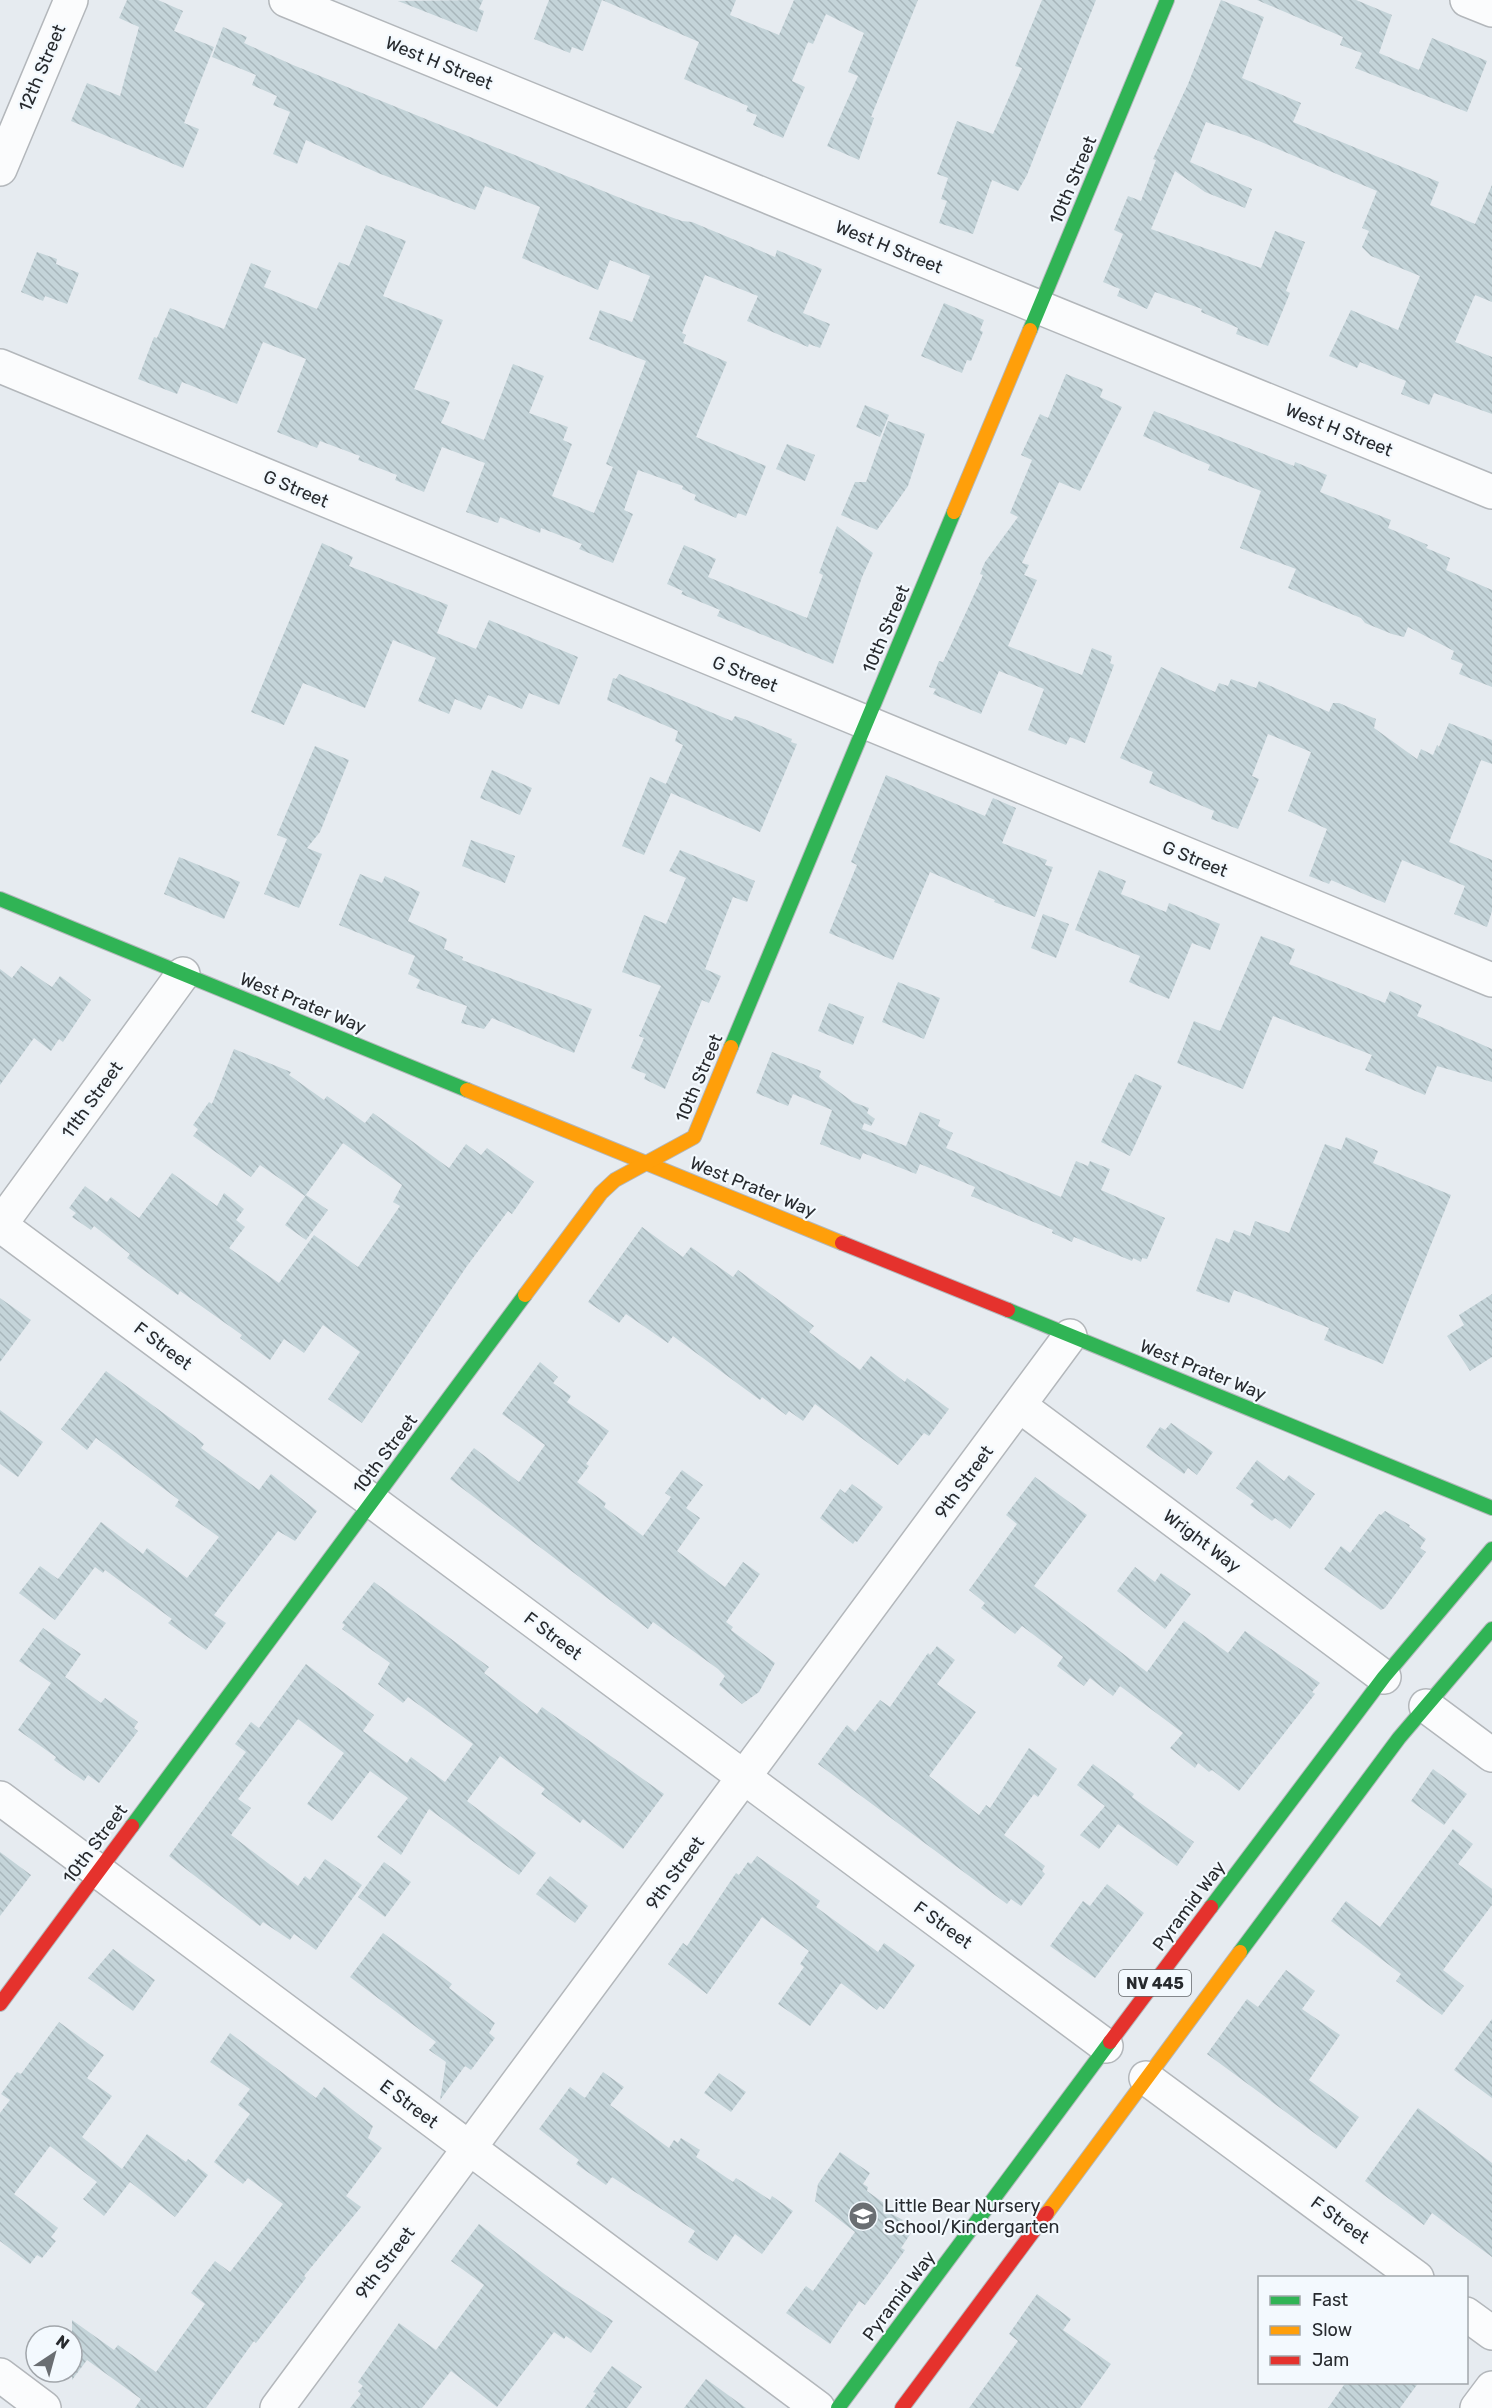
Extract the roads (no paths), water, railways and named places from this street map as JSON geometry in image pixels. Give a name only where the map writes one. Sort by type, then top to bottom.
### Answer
[{"type":"main road","name":"10th Street","points":[[0,2004],[601,1193],[615,1180],[694,1137],[1167,0]]},
{"type":"main road","name":"West Prater Way","points":[[0,899],[1492,1508]]},
{"type":"main road","name":"Pyramid Way","points":[[838,2408],[1106,2046],[1384,1677],[1492,1549]]},
{"type":"main road","name":"NV 445","points":[[902,2408],[1399,1738],[1492,1629]]},
{"type":"street","name":"12th Street","points":[[0,170],[70,0]]},
{"type":"street","name":"West H Street","points":[[286,0],[1492,492]]},
{"type":"street","points":[[1467,0],[1492,10]]},
{"type":"street","name":"G Street","points":[[0,366],[1492,980]]},
{"type":"street","name":"11th Street","points":[[0,1225],[183,974]]},
{"type":"street","name":"F Street","points":[[0,1225],[1106,2046]]},
{"type":"street","name":"9th Street","points":[[277,2408],[1070,1336]]},
{"type":"street","name":"Wright Way","points":[[1020,1406],[1384,1677]]},
{"type":"street","points":[[1426,1706],[1492,1755]]},
{"type":"street","name":"E Street","points":[[0,1798],[818,2408]]},
{"type":"street","name":"F Street","points":[[1146,2078],[1416,2276]]},
{"type":"street","points":[[1468,2315],[1492,2333]]},
{"type":"street","points":[[0,2375],[44,2408]]},
{"type":"street","points":[[1477,2408],[1492,2388]]},
{"type":"place","name":"Little Bear Nursery School/Kindergarten","points":[[863,2216]]}]
